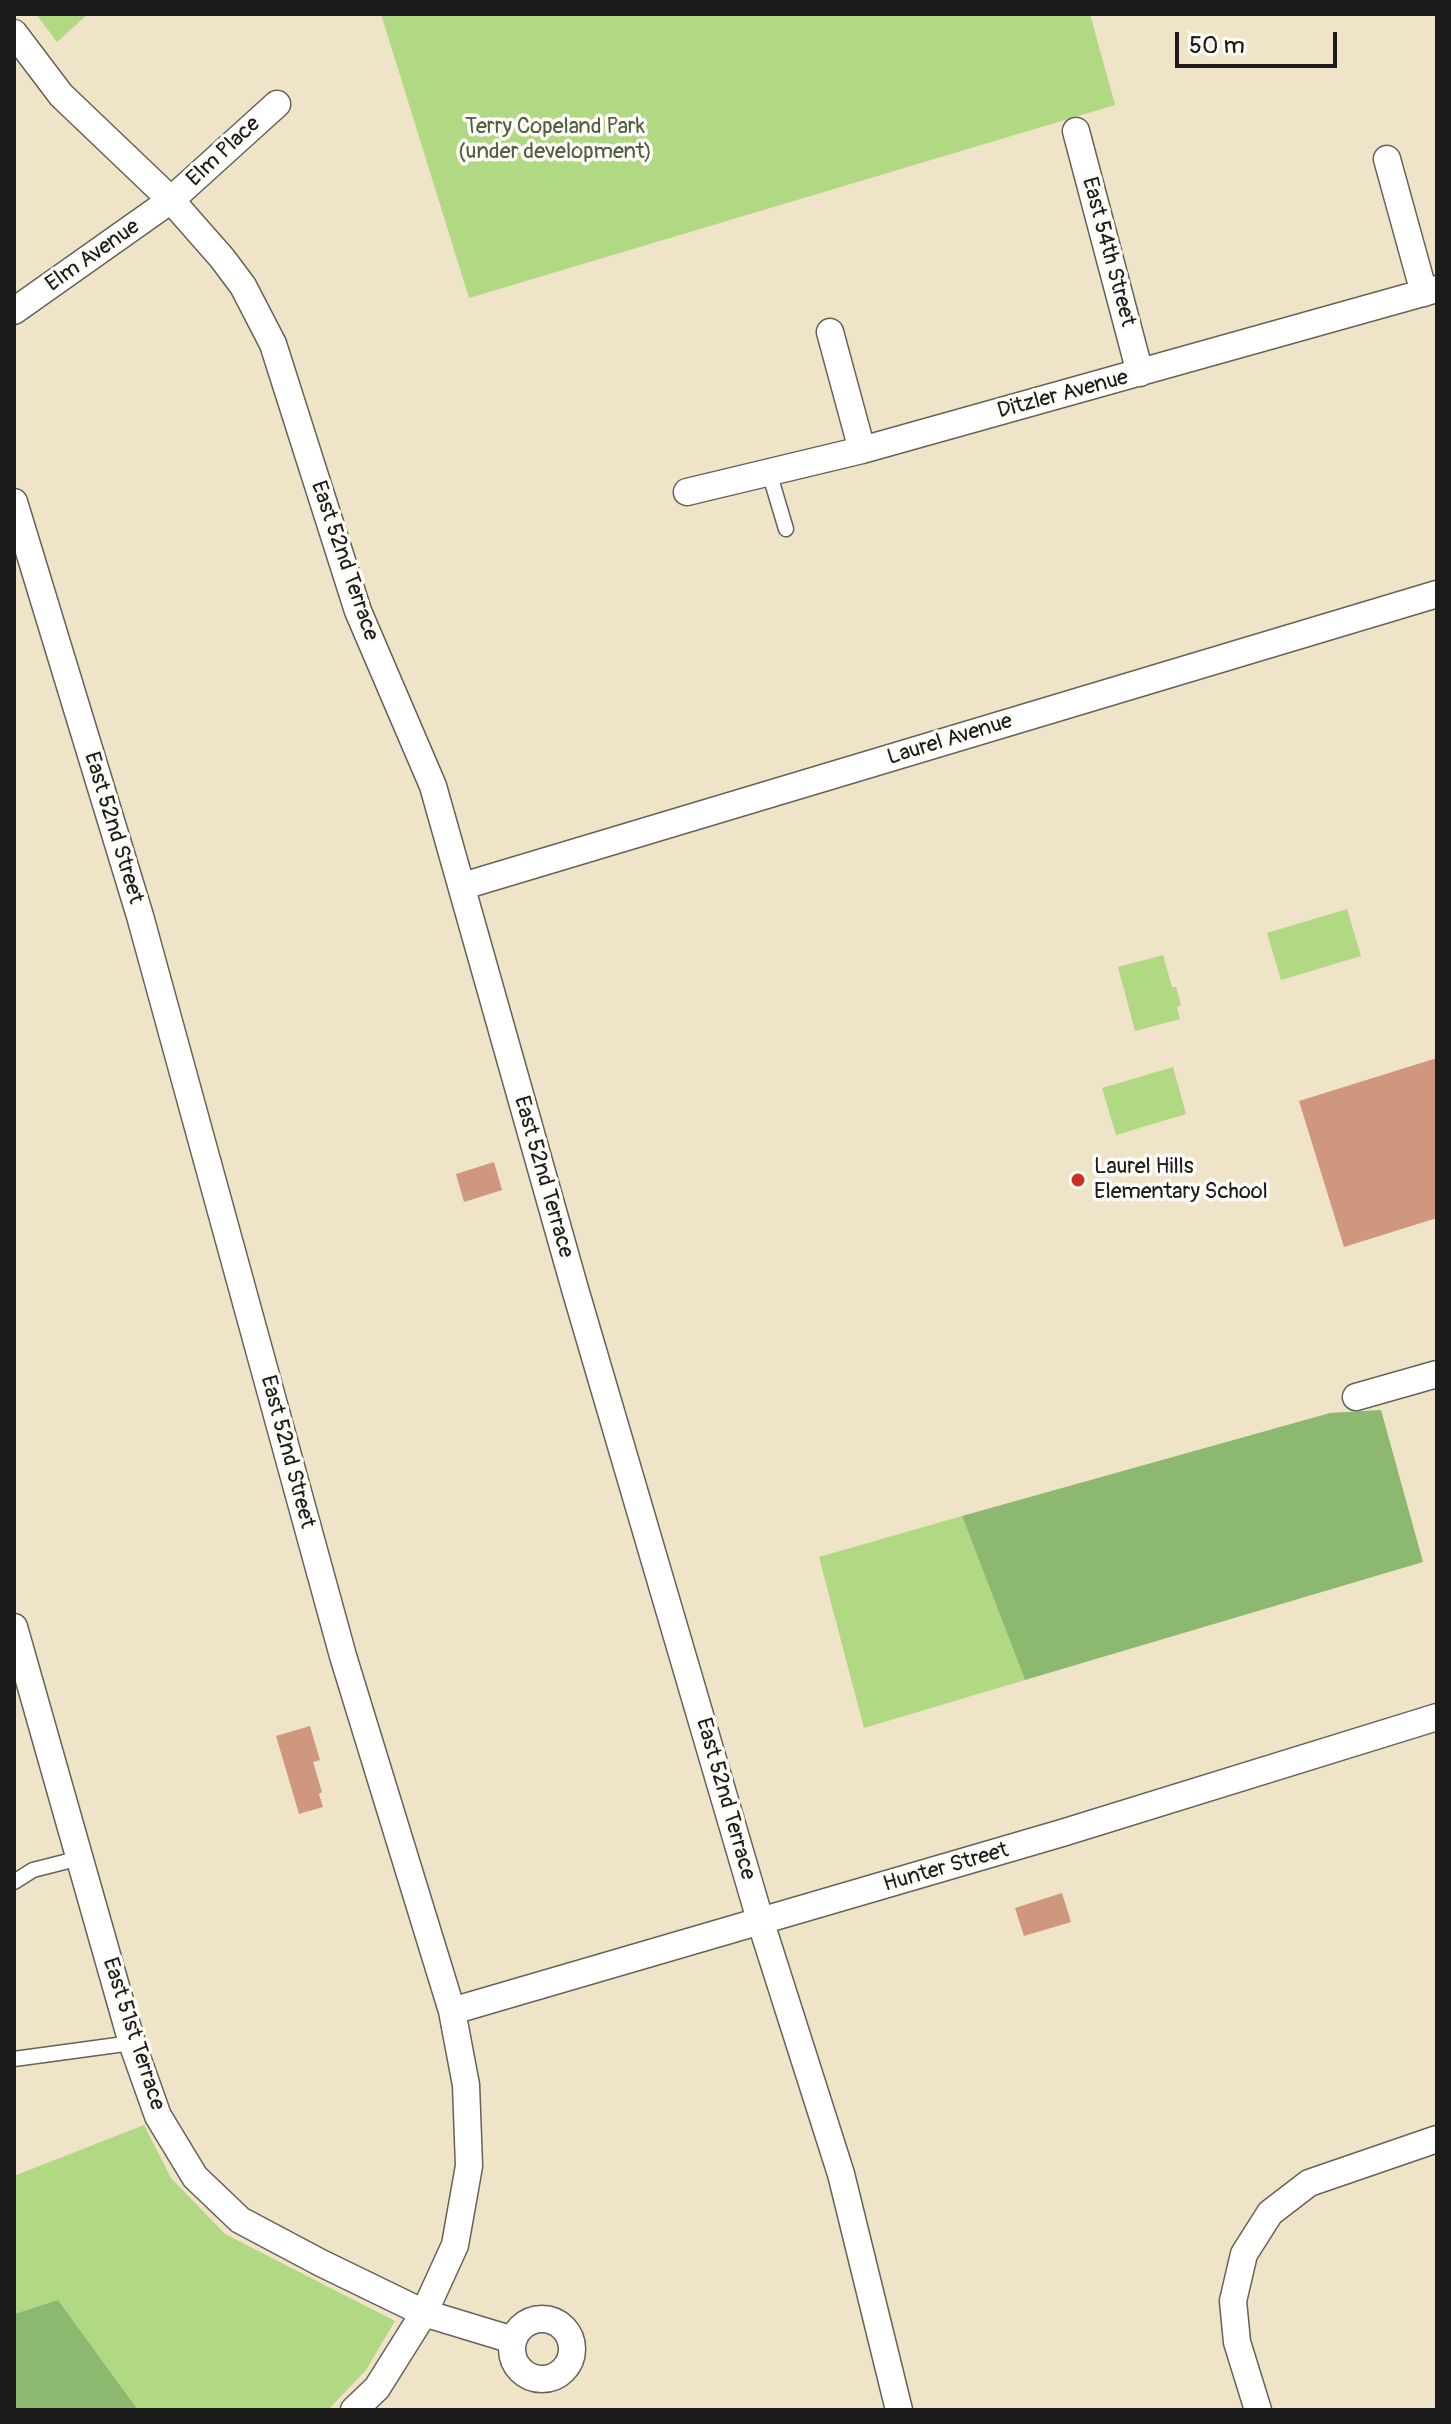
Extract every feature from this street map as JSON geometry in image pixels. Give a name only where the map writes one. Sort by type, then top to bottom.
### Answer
[{"type":"street","name":"East 52nd Terrace","points":[[14,33],[61,95],[171,200],[243,286],[273,344],[358,611],[433,786],[575,1289],[761,1923],[841,2174],[899,2410]]},
{"type":"street","name":"Elm Place","points":[[171,200],[277,104]]},
{"type":"street","name":"East 54th Street","points":[[1076,131],[1140,373]]},
{"type":"street","points":[[1387,159],[1431,291]]},
{"type":"street","name":"Elm Avenue","points":[[14,311],[171,200]]},
{"type":"street","name":"Ditzler Avenue","points":[[687,492],[862,450],[1431,291]]},
{"type":"street","points":[[830,332],[862,450]]},
{"type":"street","name":"East 52nd Street","points":[[14,502],[140,916],[343,1656],[452,2011],[466,2085],[469,2166],[455,2245],[424,2313],[377,2388],[354,2410]]},
{"type":"street","name":"Laurel Avenue","points":[[463,886],[1437,594]]},
{"type":"street","points":[[1356,1397],[1437,1374]]},
{"type":"street","name":"East 51st Terrace","points":[[14,1627],[18,1660],[80,1858],[132,2043],[158,2116],[195,2177],[240,2220],[424,2313]]},
{"type":"street","name":"Hunter Street","points":[[452,2011],[761,1923],[1437,1717]]},
{"type":"street","points":[[1258,2410],[1237,2342],[1233,2301],[1244,2254],[1270,2213],[1309,2183],[1437,2139]]},
{"type":"street","points":[[424,2313],[513,2340]]},
{"type":"lane","points":[[769,472],[786,529]]},
{"type":"lane","points":[[14,1882],[33,1870],[80,1858]]},
{"type":"lane","points":[[14,2059],[132,2043]]},
{"type":"green space","points":[[36,14],[88,14],[57,42]]},
{"type":"green space","name":"Terry Copeland Park (under development)","points":[[381,14],[1090,14],[1115,105],[469,298]]},
{"type":"green space","points":[[1347,909],[1361,956],[1281,980],[1267,933]]},
{"type":"green space","points":[[1163,955],[1181,1005],[1177,1007],[1180,1019],[1135,1031],[1118,967]]},
{"type":"green space","points":[[1173,1067],[1186,1114],[1116,1135],[1102,1088]]},
{"type":"green space","points":[[1381,1410],[1423,1562],[1025,1680],[962,1516],[1330,1413]]},
{"type":"green space","points":[[962,1516],[1025,1680],[864,1728],[819,1557]]},
{"type":"green space","points":[[144,2125],[171,2178],[225,2234],[395,2321],[366,2370],[328,2410],[138,2410],[58,2300],[14,2314],[14,2176]]},
{"type":"green space","points":[[58,2300],[138,2410],[14,2410],[14,2314]]},
{"type":"building","points":[[1437,1058],[1437,1218],[1344,1247],[1299,1101]]},
{"type":"building","points":[[494,1162],[502,1190],[464,1202],[456,1174]]},
{"type":"building","points":[[310,1726],[320,1760],[313,1762],[323,1807],[299,1814],[276,1736]]},
{"type":"building","points":[[1062,1893],[1071,1922],[1024,1936],[1015,1908]]},
{"type":"place","name":"Laurel Hills Elementary School","points":[[1078,1180]]}]
